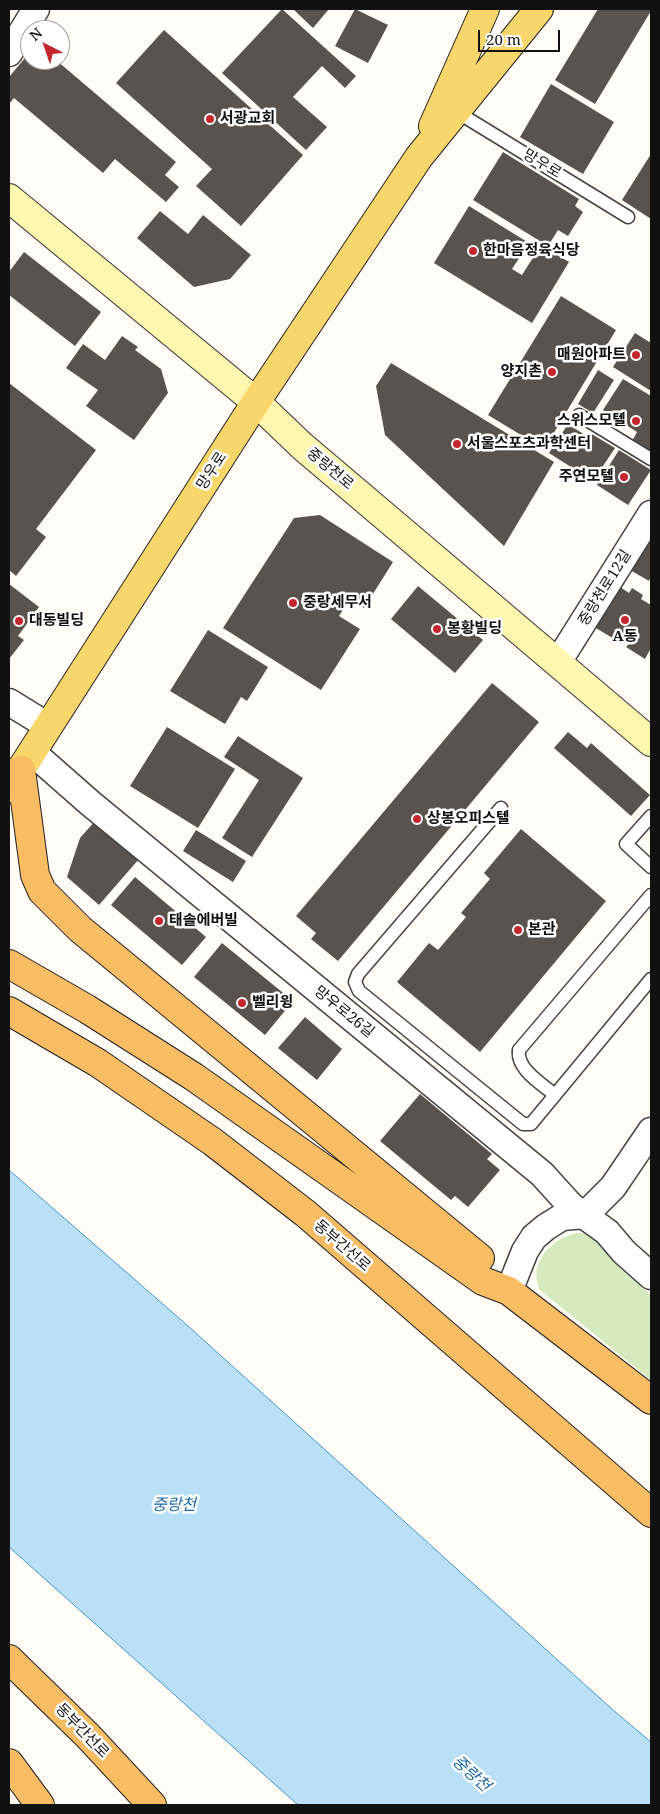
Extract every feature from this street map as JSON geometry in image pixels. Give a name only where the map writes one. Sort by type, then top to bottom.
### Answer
[{"type":"highway","points":[[18,771],[35,875],[42,891],[80,930],[492,1268],[509,1291],[651,1400]]},
{"type":"highway","points":[[9,964],[87,1009],[194,1077],[483,1281],[509,1291]]},
{"type":"highway","name":"동부간선로","points":[[9,1011],[98,1063],[213,1142],[304,1213],[651,1513]]},
{"type":"highway","name":"동부간선로","points":[[9,1659],[88,1736],[152,1805]]},
{"type":"highway","points":[[9,1764],[40,1805]]},
{"type":"main road","name":"망우로","points":[[419,157],[485,9]]},
{"type":"main road","name":"망우로","points":[[18,771],[256,402],[419,157],[539,9]]},
{"type":"main road","name":"중랑천로","points":[[9,198],[256,402],[302,446],[651,742]]},
{"type":"street","points":[[9,52],[36,9]]},
{"type":"street","name":"중랑천로12길","points":[[558,662],[651,514]]},
{"type":"street","points":[[9,702],[48,726]]},
{"type":"street","name":"망우로26길","points":[[18,771],[106,816],[542,1174],[566,1201],[607,1232],[624,1252],[651,1276]]},
{"type":"street","points":[[509,1291],[525,1251],[534,1237],[546,1226],[562,1218],[585,1215],[613,1187],[651,1131]]},
{"type":"lane","name":"망우로","points":[[456,112],[628,217]]},
{"type":"lane","points":[[579,415],[651,459]]},
{"type":"lane","points":[[501,808],[358,974],[355,982],[359,991],[523,1124],[532,1124],[651,978]]},
{"type":"lane","points":[[651,816],[626,844],[651,867]]},
{"type":"lane","points":[[555,1095],[524,1068],[520,1062],[519,1050],[651,895]]},
{"type":"green space","points":[[577,1233],[589,1233],[614,1254],[620,1268],[651,1295],[651,1380],[540,1290],[537,1270],[539,1261],[544,1253],[559,1240]]},
{"type":"water","name":"중랑천","points":[[9,1170],[188,1326],[613,1710],[651,1742],[651,1805],[298,1805],[9,1547]]},
{"type":"building","points":[[282,9],[356,76],[345,88],[322,66],[293,97],[327,127],[306,150],[222,73]]},
{"type":"building","points":[[293,9],[329,9],[313,28]]},
{"type":"building","points":[[355,9],[388,25],[368,63],[335,46]]},
{"type":"building","points":[[598,9],[651,9],[651,11],[595,104],[555,80]]},
{"type":"building","name":"서광교회","points":[[164,30],[303,155],[241,226],[196,186],[212,169],[116,83]]},
{"type":"building","points":[[20,64],[20,70],[68,70],[176,162],[165,175],[179,187],[166,202],[115,159],[103,173],[14,98],[9,104],[9,77]]},
{"type":"building","points":[[551,84],[614,122],[583,174],[520,137]]},
{"type":"building","points":[[503,152],[579,199],[575,206],[583,212],[568,236],[558,230],[548,246],[473,200]]},
{"type":"building","points":[[651,154],[651,219],[622,200]]},
{"type":"building","points":[[469,206],[529,243],[512,269],[522,275],[541,245],[569,262],[532,323],[434,263]]},
{"type":"building","points":[[160,211],[188,234],[203,215],[251,255],[230,279],[194,287],[137,238]]},
{"type":"building","points":[[24,252],[101,312],[75,346],[9,295],[9,272]]},
{"type":"building","name":"양지촌","points":[[561,296],[616,330],[544,449],[488,415]]},
{"type":"building","name":"매원아파트","points":[[635,333],[651,343],[651,391],[613,367]]},
{"type":"building","points":[[122,336],[138,347],[135,350],[161,369],[168,393],[134,440],[86,406],[98,390],[66,368],[83,344],[105,360]]},
{"type":"building","points":[[391,363],[554,462],[504,546],[385,435],[376,386]]},
{"type":"building","points":[[598,370],[614,380],[593,413],[578,404]]},
{"type":"building","name":"스위스모텔","points":[[623,379],[651,396],[651,454],[632,441],[637,432],[603,410]]},
{"type":"building","points":[[9,383],[96,450],[36,529],[46,537],[16,576],[9,570]]},
{"type":"building","points":[[568,424],[588,437],[590,433],[615,448],[593,481],[549,453]]},
{"type":"building","name":"주연모텔","points":[[619,450],[651,470],[628,505],[597,485]]},
{"type":"building","name":"중랑세무서","points":[[320,515],[393,562],[364,608],[350,599],[339,616],[360,629],[321,690],[223,628],[294,518]]},
{"type":"building","points":[[647,537],[651,540],[651,576],[649,581],[630,570]]},
{"type":"building","name":"대동빌딩","points":[[9,584],[39,607],[18,636],[24,640],[9,659]]},
{"type":"building","name":"봉황빌딩","points":[[418,586],[483,640],[455,673],[391,619]]},
{"type":"building","name":"A동","points":[[620,587],[629,593],[632,588],[643,595],[641,599],[651,605],[651,648],[645,659],[626,647],[629,644],[617,637],[616,640],[594,627]]},
{"type":"building","points":[[208,630],[268,667],[247,701],[241,697],[225,724],[170,691]]},
{"type":"building","name":"상봉오피스텔","points":[[492,683],[539,722],[338,961],[311,939],[316,933],[296,916]]},
{"type":"building","points":[[167,727],[235,769],[198,828],[130,786]]},
{"type":"building","points":[[568,732],[587,748],[591,743],[650,795],[631,816],[554,748]]},
{"type":"building","points":[[238,736],[303,778],[252,857],[222,838],[259,780],[224,757]]},
{"type":"building","points":[[96,820],[139,859],[99,905],[67,877],[80,838]]},
{"type":"building","name":"본관","points":[[521,829],[606,901],[480,1052],[397,982],[429,943],[438,950],[466,917],[461,913],[490,879],[484,873]]},
{"type":"building","points":[[196,830],[246,861],[233,882],[183,851]]},
{"type":"building","name":"태솔에버빌","points":[[135,877],[206,937],[182,965],[111,905]]},
{"type":"building","points":[[222,943],[293,1001],[265,1035],[194,977]]},
{"type":"building","points":[[305,1017],[342,1049],[317,1080],[278,1048]]},
{"type":"building","points":[[420,1094],[492,1154],[487,1159],[500,1170],[468,1207],[455,1196],[451,1200],[380,1141]]},
{"type":"place","name":"서광교회","points":[[210,119]]},
{"type":"place","name":"한마음정육식당","points":[[473,251]]},
{"type":"place","name":"매원아파트","points":[[636,355]]},
{"type":"place","name":"양지촌","points":[[552,372]]},
{"type":"place","name":"스위스모텔","points":[[636,421]]},
{"type":"place","name":"서울스포츠과학센터","points":[[457,444]]},
{"type":"place","name":"주연모텔","points":[[624,477]]},
{"type":"place","name":"중랑세무서","points":[[293,603]]},
{"type":"place","name":"A동","points":[[625,620]]},
{"type":"place","name":"대동빌딩","points":[[19,621]]},
{"type":"place","name":"봉황빌딩","points":[[437,629]]},
{"type":"place","name":"상봉오피스텔","points":[[417,819]]},
{"type":"place","name":"태솔에버빌","points":[[159,921]]},
{"type":"place","name":"본관","points":[[518,930]]},
{"type":"place","name":"벨리윙","points":[[242,1003]]}]
